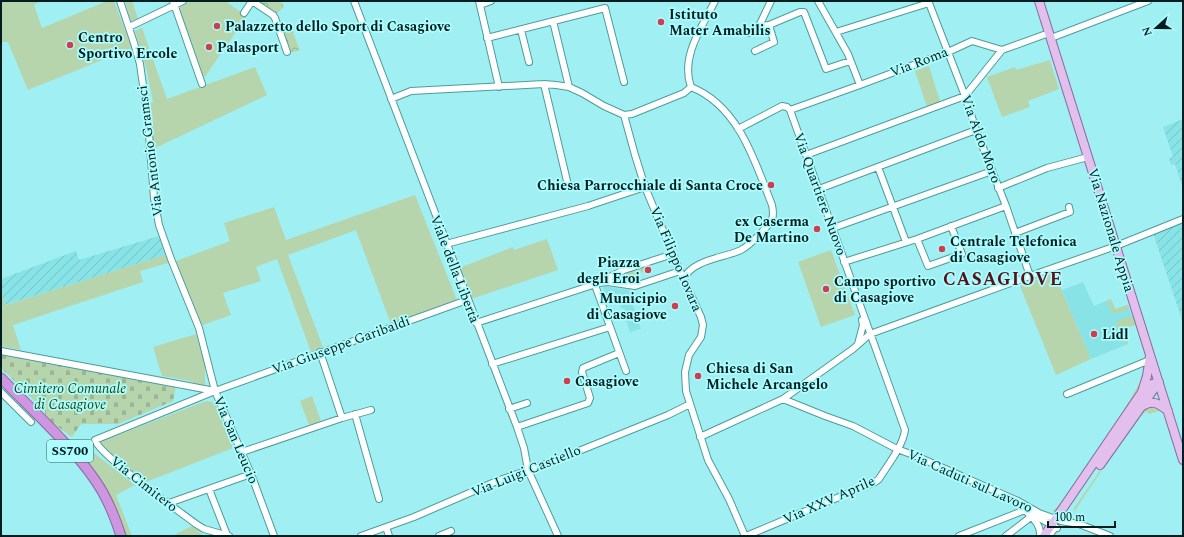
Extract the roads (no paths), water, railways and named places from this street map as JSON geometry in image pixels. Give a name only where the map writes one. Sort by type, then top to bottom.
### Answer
[{"type":"highway","name":"SS700","points":[[1,378],[69,449],[95,481],[107,501],[121,536]]},
{"type":"main road","name":"Via Nazionale Appia","points":[[1039,1],[1183,460]]},
{"type":"main road","points":[[1050,536],[1055,523],[1142,392],[1147,376],[1150,357]]},
{"type":"main road","points":[[1142,392],[1152,384],[1159,382]]},
{"type":"main road","points":[[1044,536],[1159,382]]},
{"type":"main road","points":[[1138,410],[1151,402],[1157,403],[1168,411]]},
{"type":"street","name":"Via Antonio Gramsci","points":[[120,1],[140,64],[148,121],[156,212],[171,259],[199,328],[215,391]]},
{"type":"street","points":[[129,27],[174,3],[183,1]]},
{"type":"street","points":[[244,13],[252,1],[273,15],[287,52]]},
{"type":"street","name":"Viale della Libertà","points":[[354,1],[524,448],[528,470],[558,536]]},
{"type":"street","points":[[491,1],[479,3],[499,87]]},
{"type":"street","points":[[684,279],[688,271],[706,261],[736,252],[748,246],[773,220],[772,205],[751,151],[738,129],[724,111],[714,102],[691,87],[689,82],[688,66],[692,46],[715,1]]},
{"type":"street","points":[[759,26],[771,1]]},
{"type":"street","points":[[818,1],[836,32],[850,60],[860,85]]},
{"type":"street","points":[[806,154],[965,96],[1002,50],[1050,36],[1148,1]]},
{"type":"street","points":[[174,3],[202,84]]},
{"type":"street","name":"Via Aldo Moro","points":[[836,32],[929,3],[1006,206],[1030,276]]},
{"type":"street","points":[[487,38],[605,8],[624,82]]},
{"type":"street","points":[[749,33],[759,26],[769,25],[800,12],[804,12],[826,69],[850,60]]},
{"type":"street","points":[[553,21],[569,87]]},
{"type":"street","points":[[755,51],[774,42],[769,25]]},
{"type":"street","points":[[521,30],[529,62]]},
{"type":"street","name":"Via Roma","points":[[790,110],[948,52],[972,41],[1002,50]]},
{"type":"street","points":[[391,99],[411,91],[544,84],[569,87],[624,115],[632,114],[684,93],[691,87]]},
{"type":"street","points":[[544,84],[567,180]]},
{"type":"street","points":[[738,129],[782,106],[787,107],[790,110]]},
{"type":"street","name":"Via Quartiere Nuovo","points":[[790,110],[870,334]]},
{"type":"street","name":"Via Filippo Iovara","points":[[624,115],[645,187],[680,271],[701,316],[703,325],[701,337],[689,355],[685,372],[686,391],[708,460],[729,499],[745,536]]},
{"type":"street","points":[[819,189],[976,130]]},
{"type":"street","points":[[998,188],[1047,168],[1088,157]]},
{"type":"street","points":[[878,167],[906,242]]},
{"type":"street","points":[[833,228],[992,171]]},
{"type":"street","points":[[446,244],[588,206],[645,187]]},
{"type":"street","points":[[844,262],[918,239],[1006,206]]},
{"type":"street","points":[[1015,233],[1070,212],[1068,207]]},
{"type":"street","points":[[700,437],[783,398],[870,334],[1116,246],[1183,219]]},
{"type":"street","points":[[918,239],[928,266],[962,254],[951,226]]},
{"type":"street","points":[[597,284],[624,270],[673,254]]},
{"type":"street","points":[[476,323],[597,284],[608,282],[635,286],[680,271]]},
{"type":"street","points":[[597,284],[610,327],[626,371]]},
{"type":"street","name":"Via Giuseppe Garibaldi","points":[[215,391],[467,300]]},
{"type":"street","points":[[857,345],[863,325],[861,310]]},
{"type":"street","points":[[492,364],[610,327]]},
{"type":"street","name":"Via XXV Aprile","points":[[745,536],[876,482],[879,479],[897,449],[904,434],[904,430],[870,334]]},
{"type":"street","name":"Via San Leucio","points":[[1,351],[19,353],[215,391],[251,474],[274,536]]},
{"type":"street","points":[[320,352],[342,418]]},
{"type":"street","points":[[516,427],[586,404],[590,401],[590,398],[585,387],[582,372],[583,368],[619,353]]},
{"type":"street","points":[[1067,394],[1150,357]]},
{"type":"street","points":[[207,389],[211,375]]},
{"type":"street","name":"Via Cimitero","points":[[215,391],[95,440],[100,448],[204,529],[228,536]]},
{"type":"street","points":[[1,392],[31,422]]},
{"type":"street","name":"Via Caduti sul Lavoro","points":[[783,398],[853,426],[897,449],[1023,504],[1032,513],[1055,523]]},
{"type":"street","points":[[509,409],[527,403]]},
{"type":"street","name":"Via Luigi Castiello","points":[[361,536],[668,415],[690,404]]},
{"type":"street","points":[[242,452],[342,418],[371,410]]},
{"type":"street","points":[[355,414],[379,499]]},
{"type":"street","points":[[169,503],[251,474]]},
{"type":"street","points":[[209,489],[228,536]]},
{"type":"street","points":[[959,536],[1032,513]]},
{"type":"street","points":[[1006,536],[1032,513]]},
{"type":"street","points":[[1032,513],[1040,531],[1040,536]]},
{"type":"street","points":[[1055,523],[1080,524],[1110,536]]},
{"type":"street","points":[[386,527],[389,536]]},
{"type":"street","points":[[439,536],[451,531]]},
{"type":"place","name":"Istituto Mater Amabilis","points":[[661,22]]},
{"type":"place","name":"Palazzetto dello Sport di Casagiove","points":[[217,26]]},
{"type":"place","name":"Centro Sportivo Ercole","points":[[70,45]]},
{"type":"place","name":"Palasport","points":[[209,47]]},
{"type":"place","name":"Chiesa Parrocchiale di Santa Croce","points":[[771,185]]},
{"type":"place","name":"ex Caserma De Martino","points":[[817,229]]},
{"type":"place","name":"Centrale Telefonica di Casagiove","points":[[942,249]]},
{"type":"place","name":"Piazza degli Eroi","points":[[648,270]]},
{"type":"place","name":"Campo sportivo di Casagiove","points":[[826,289]]},
{"type":"place","name":"Municipio di Casagiove","points":[[675,306]]},
{"type":"place","name":"Lidl","points":[[1094,334]]},
{"type":"place","name":"Chiesa di San Michele Arcangelo","points":[[698,376]]},
{"type":"place","name":"Casagiove","points":[[567,381]]},
{"type":"district","name":"CASAGIOVE","points":[[1003,279]]},
{"type":"park label","name":"Cimitero Comunale di Casagiove","points":[[70,396]]}]
